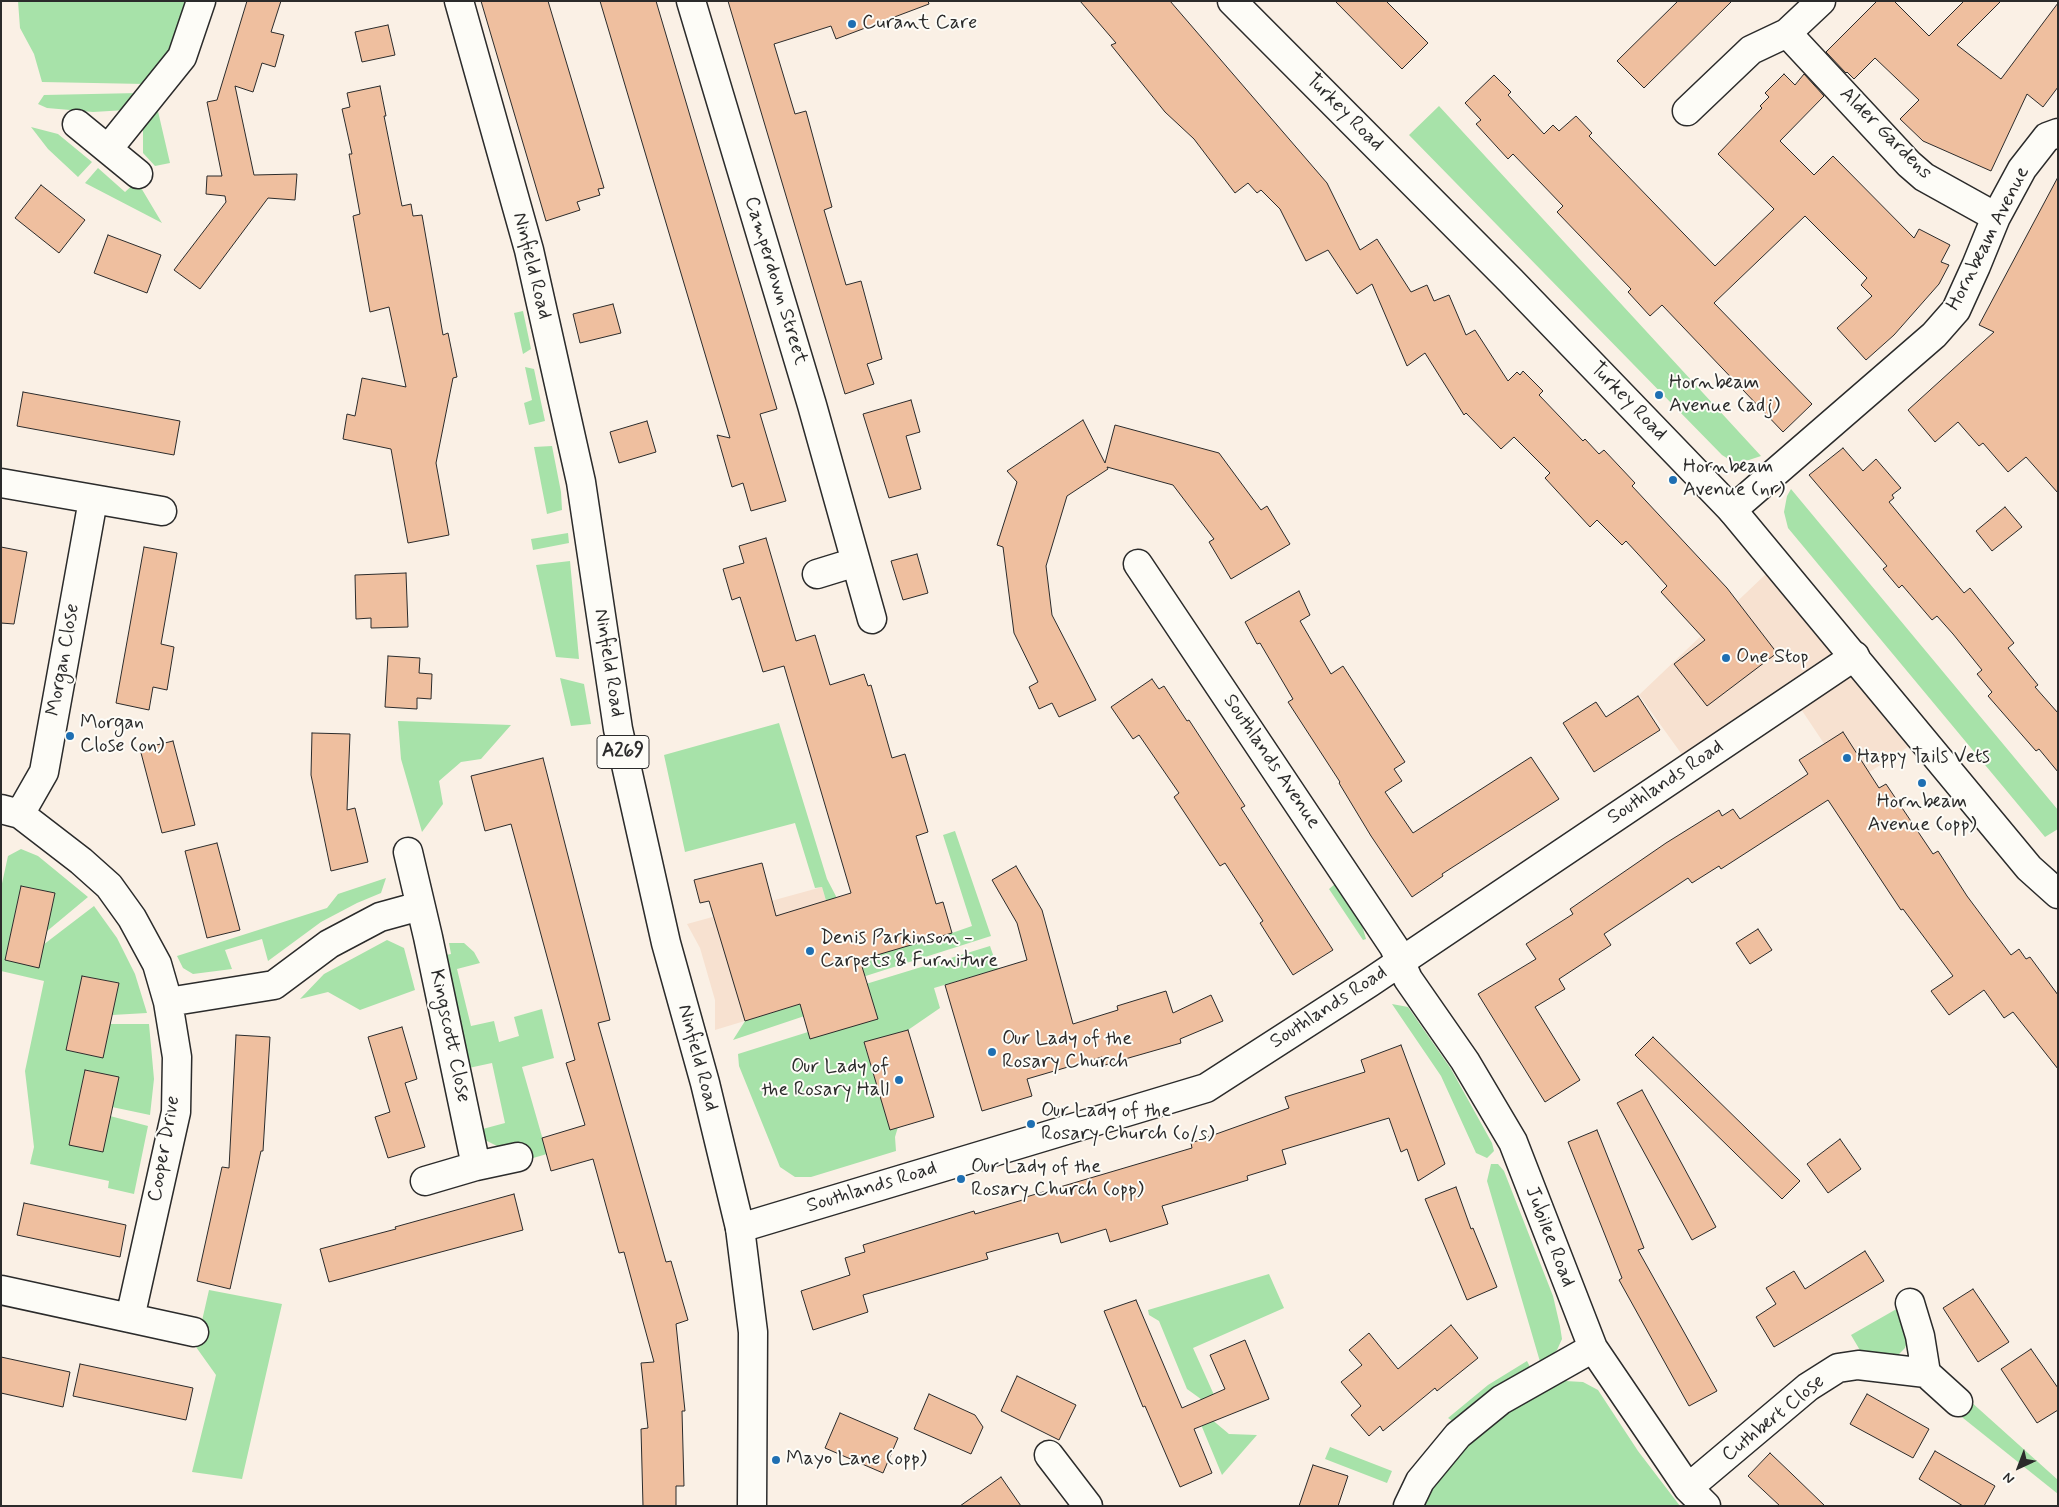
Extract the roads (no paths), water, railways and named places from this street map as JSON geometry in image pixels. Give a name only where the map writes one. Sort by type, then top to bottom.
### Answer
[{"type":"street","points":[[108,149],[182,57],[201,1]]},
{"type":"street","name":"Ninfield Road","points":[[458,1],[531,260],[581,482],[618,729],[666,943],[705,1083],[740,1228],[754,1332],[752,1506]]},
{"type":"street","name":"Camperdown Street","points":[[691,1],[812,405],[872,619]]},
{"type":"street","name":"Turkey Road","points":[[1232,1],[1511,281],[1732,510],[2029,868],[2058,894]]},
{"type":"street","points":[[1687,111],[1751,50],[1787,33],[1821,1]]},
{"type":"street","name":"Alder Gardens","points":[[1787,33],[1909,164],[1924,177],[1996,216]]},
{"type":"street","points":[[77,124],[138,174]]},
{"type":"street","name":"Hornbeam Avenue","points":[[1732,510],[1934,335],[1956,310],[1996,216],[2022,169],[2047,138],[2058,133]]},
{"type":"street","points":[[1,483],[162,511]]},
{"type":"street","name":"Morgan Close","points":[[11,812],[44,772],[93,500]]},
{"type":"street","points":[[817,574],[856,562]]},
{"type":"street","name":"Southlands Avenue","points":[[1138,564],[1394,947],[1400,962]]},
{"type":"street","name":"Southlands Road","points":[[740,1228],[1206,1088],[1400,962],[1855,656]]},
{"type":"street","name":"Cooper Drive","points":[[11,812],[81,861],[109,886],[132,918],[157,964],[168,1002],[177,1057],[176,1112],[130,1318]]},
{"type":"street","name":"Kingscott Close","points":[[408,852],[476,1166]]},
{"type":"street","points":[[168,1002],[274,985],[329,944],[380,917],[420,906]]},
{"type":"street","name":"Jubilee Road","points":[[1400,962],[1408,979],[1465,1061],[1513,1142],[1593,1348],[1697,1497]]},
{"type":"street","points":[[425,1181],[476,1166],[518,1157]]},
{"type":"street","points":[[1,1290],[194,1332]]},
{"type":"street","points":[[1910,1303],[1920,1336],[1926,1373],[1958,1402]]},
{"type":"street","points":[[1408,1506],[1420,1481],[1458,1435],[1501,1400],[1593,1348]]},
{"type":"street","name":"Cuthbert Close","points":[[1697,1497],[1808,1387],[1838,1368],[1858,1365],[1926,1373]]},
{"type":"street","points":[[1049,1455],[1088,1506]]},
{"type":"place","name":"Curant Care","points":[[852,24]]},
{"type":"place","name":"Hornbeam Avenue (adj)","points":[[1659,395]]},
{"type":"place","name":"Hornbeam Avenue (nr)","points":[[1673,480]]},
{"type":"place","name":"One Stop","points":[[1726,658]]},
{"type":"place","name":"Morgan Close (on)","points":[[70,736]]},
{"type":"place","name":"Happy Tails Vets","points":[[1847,758]]},
{"type":"place","name":"Hornbeam Avenue (opp)","points":[[1922,783]]},
{"type":"place","name":"Denis Parkinson - Carpets & Furniture","points":[[810,951]]},
{"type":"place","name":"Our Lady of the Rosary Church","points":[[992,1052]]},
{"type":"place","name":"Our Lady of the Rosary Hall","points":[[899,1080]]},
{"type":"place","name":"Our Lady of the Rosary Church (o/s)","points":[[1031,1124]]},
{"type":"place","name":"Our Lady of the Rosary Church (opp)","points":[[961,1179]]},
{"type":"place","name":"Mayo Lane (opp)","points":[[776,1460]]}]
